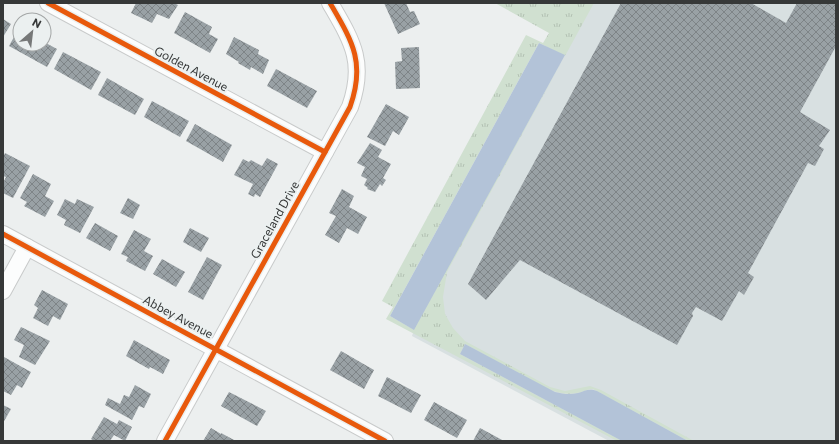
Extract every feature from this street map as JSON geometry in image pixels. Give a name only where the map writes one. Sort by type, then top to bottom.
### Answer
[{"type":"street","name":"Golden Avenue","points":[[48,3],[325,152]]},
{"type":"street","name":"Graceland Drive","points":[[165,441],[215,348],[350,107],[355,94],[357,65],[355,52],[350,38],[330,3]]},
{"type":"street","name":"Abbey Avenue","points":[[3,234],[385,441]]},
{"type":"street","points":[[3,291],[27,247]]},
{"type":"shaded area","points":[[566,3],[836,3],[836,441],[609,441],[412,336]]},
{"type":"green space","points":[[495,3],[594,3],[447,272],[443,297],[445,314],[453,328],[465,341],[550,387],[565,391],[590,386],[601,390],[694,441],[688,441],[593,389],[570,394],[559,393],[548,389],[465,344],[460,354],[622,441],[617,441],[386,319],[393,307],[382,301],[526,35],[543,43],[549,33]],"holes":[[[539,43],[565,56],[413,329],[390,316]]]},
{"type":"water","points":[[539,43],[565,55],[414,330],[390,316]]},
{"type":"water","points":[[465,344],[555,392],[569,394],[589,390],[597,391],[688,441],[622,441],[460,354]]},
{"type":"building","points":[[136,3],[174,3],[178,5],[169,19],[157,14],[152,23],[131,13]]},
{"type":"building","points":[[384,3],[406,3],[410,12],[414,11],[420,24],[398,34]]},
{"type":"building","points":[[621,3],[751,3],[786,23],[797,3],[836,3],[836,49],[835,48],[800,112],[830,130],[819,146],[824,149],[815,166],[808,163],[748,273],[754,277],[744,295],[739,291],[722,321],[696,307],[692,313],[693,316],[677,345],[520,260],[486,300],[468,284]]},
{"type":"building","points":[[185,12],[212,27],[209,34],[218,39],[210,53],[174,33]]},
{"type":"building","points":[[3,19],[11,24],[3,37]]},
{"type":"building","points":[[234,37],[259,50],[258,54],[269,60],[263,74],[251,67],[250,70],[226,54]]},
{"type":"building","points":[[12,41],[12,48],[9,46]]},
{"type":"building","points":[[52,46],[57,49],[47,67],[20,52],[52,52]]},
{"type":"building","points":[[419,47],[420,88],[396,89],[395,62],[402,61],[401,48]]},
{"type":"building","points":[[63,52],[101,72],[91,90],[54,69]]},
{"type":"building","points":[[276,69],[317,91],[307,108],[267,86]]},
{"type":"building","points":[[107,78],[144,99],[135,115],[98,95]]},
{"type":"building","points":[[152,101],[189,121],[180,137],[144,117]]},
{"type":"building","points":[[386,104],[409,117],[399,135],[393,131],[385,146],[367,137]]},
{"type":"building","points":[[195,124],[232,145],[223,162],[186,141]]},
{"type":"building","points":[[370,143],[382,150],[378,157],[391,164],[383,178],[386,180],[382,186],[380,184],[375,192],[367,189],[368,188],[364,185],[367,179],[361,176],[365,167],[357,163]]},
{"type":"building","points":[[5,153],[30,166],[13,198],[3,193],[3,183],[6,177],[3,176],[3,157]]},
{"type":"building","points":[[267,158],[278,164],[260,197],[255,194],[254,197],[248,194],[253,184],[234,175],[243,159],[249,162],[251,160],[262,166]]},
{"type":"building","points":[[33,174],[51,184],[45,196],[54,201],[45,217],[24,206],[27,202],[20,198]]},
{"type":"building","points":[[342,189],[354,196],[349,207],[367,217],[358,234],[347,228],[339,243],[325,235],[336,216],[329,213]]},
{"type":"building","points":[[128,198],[140,205],[133,219],[120,213]]},
{"type":"building","points":[[65,199],[75,204],[77,199],[94,207],[80,233],[64,225],[66,220],[57,215]]},
{"type":"building","points":[[95,223],[118,236],[110,251],[86,238]]},
{"type":"building","points":[[190,228],[209,238],[201,252],[183,242]]},
{"type":"building","points":[[134,230],[151,239],[144,251],[153,256],[145,271],[126,261],[128,257],[121,254]]},
{"type":"building","points":[[207,257],[222,265],[203,300],[188,292]]},
{"type":"building","points":[[162,259],[185,272],[176,287],[153,274]]},
{"type":"building","points":[[42,290],[68,304],[60,320],[53,316],[48,326],[33,318],[38,308],[34,305]]},
{"type":"building","points":[[21,327],[50,341],[35,365],[19,357],[24,345],[14,340]]},
{"type":"building","points":[[134,340],[170,360],[163,374],[150,367],[149,369],[126,356]]},
{"type":"building","points":[[341,351],[374,370],[364,389],[330,370]]},
{"type":"building","points":[[4,357],[31,372],[22,388],[17,385],[11,395],[3,391]]},
{"type":"building","points":[[387,377],[421,395],[411,413],[378,396]]},
{"type":"building","points":[[135,385],[151,394],[144,408],[139,406],[132,420],[105,405],[108,398],[120,404],[124,395],[129,397]]},
{"type":"building","points":[[229,392],[266,411],[257,426],[221,406]]},
{"type":"building","points":[[434,402],[467,420],[457,438],[424,420]]},
{"type":"building","points":[[3,405],[11,409],[3,423]]},
{"type":"building","points":[[104,417],[117,424],[119,420],[132,427],[125,441],[114,435],[110,441],[94,441],[91,439]]},
{"type":"building","points":[[211,428],[221,434],[236,441],[203,441]]},
{"type":"building","points":[[480,428],[504,441],[473,441]]},
{"type":"cycle path","points":[[48,3],[325,152]]},
{"type":"cycle path","points":[[165,441],[350,107],[355,91],[357,64],[345,29],[330,3]]},
{"type":"cycle path","points":[[3,234],[385,441]]}]
